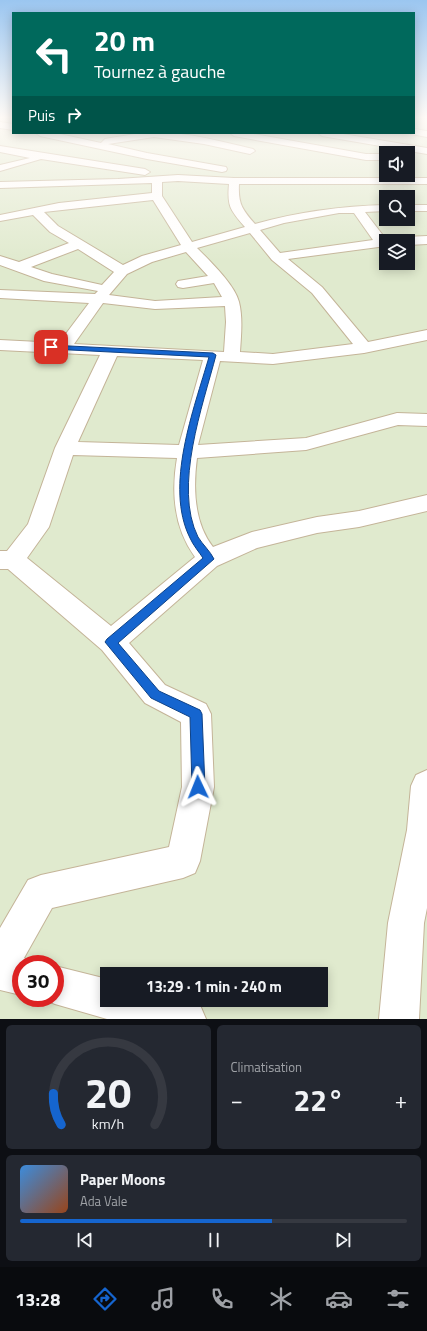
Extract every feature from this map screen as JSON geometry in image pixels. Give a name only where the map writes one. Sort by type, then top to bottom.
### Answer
[{"type":"street","points":[[0,168],[10,166]]},
{"type":"street","points":[[105,166],[178,178],[231,180],[362,169],[370,166]]},
{"type":"street","points":[[203,166],[235,171],[231,180],[234,206],[238,212],[253,227],[277,257],[317,290],[364,348]]},
{"type":"street","points":[[351,166],[427,181]]},
{"type":"street","points":[[362,169],[365,166]]},
{"type":"street","points":[[0,176],[44,183]]},
{"type":"street","points":[[0,185],[44,183],[75,184],[178,178]]},
{"type":"street","points":[[157,180],[157,196],[165,211],[188,246],[218,278],[232,301],[234,322],[186,452],[186,510],[194,537],[209,559]]},
{"type":"street","points":[[0,218],[59,206],[157,196]]},
{"type":"street","points":[[357,208],[379,237]]},
{"type":"street","points":[[64,347],[122,271],[147,258],[253,227],[321,212],[357,208],[379,208]]},
{"type":"street","points":[[415,208],[427,208]]},
{"type":"street","points":[[36,211],[54,229],[122,271]]},
{"type":"street","points":[[415,241],[427,240]]},
{"type":"street","points":[[277,257],[379,243]]},
{"type":"street","points":[[0,292],[21,269],[79,244]]},
{"type":"street","points":[[0,260],[21,269],[57,280],[87,286],[104,293],[155,305],[232,301]]},
{"type":"street","points":[[183,284],[218,278]]},
{"type":"street","points":[[0,292],[104,293],[125,288]]},
{"type":"street","points":[[0,345],[222,355],[247,359],[273,359],[364,348],[427,335]]},
{"type":"street","points":[[0,964],[42,893],[183,861],[198,787],[196,714],[155,694],[111,642],[7,560],[38,527],[65,448],[111,350]]},
{"type":"street","points":[[65,448],[186,452],[306,444],[396,420],[427,420]]},
{"type":"street","points":[[111,642],[209,559],[252,541],[267,537],[317,525],[359,519],[427,503]]},
{"type":"street","points":[[399,1019],[406,923],[424,830],[427,786]]},
{"type":"street","points":[[0,971],[12,974]]},
{"type":"street","points":[[64,987],[100,997]]},
{"type":"street","points":[[139,1007],[186,1019]]},
{"type":"green space","points":[[0,166],[379,166],[379,182],[415,182],[415,166],[427,166],[427,1019],[0,1019]]},
{"type":"route","points":[[51,347],[213,355],[186,452],[185,493],[186,510],[194,537],[209,559],[111,642],[155,694],[196,714],[198,787]]}]
